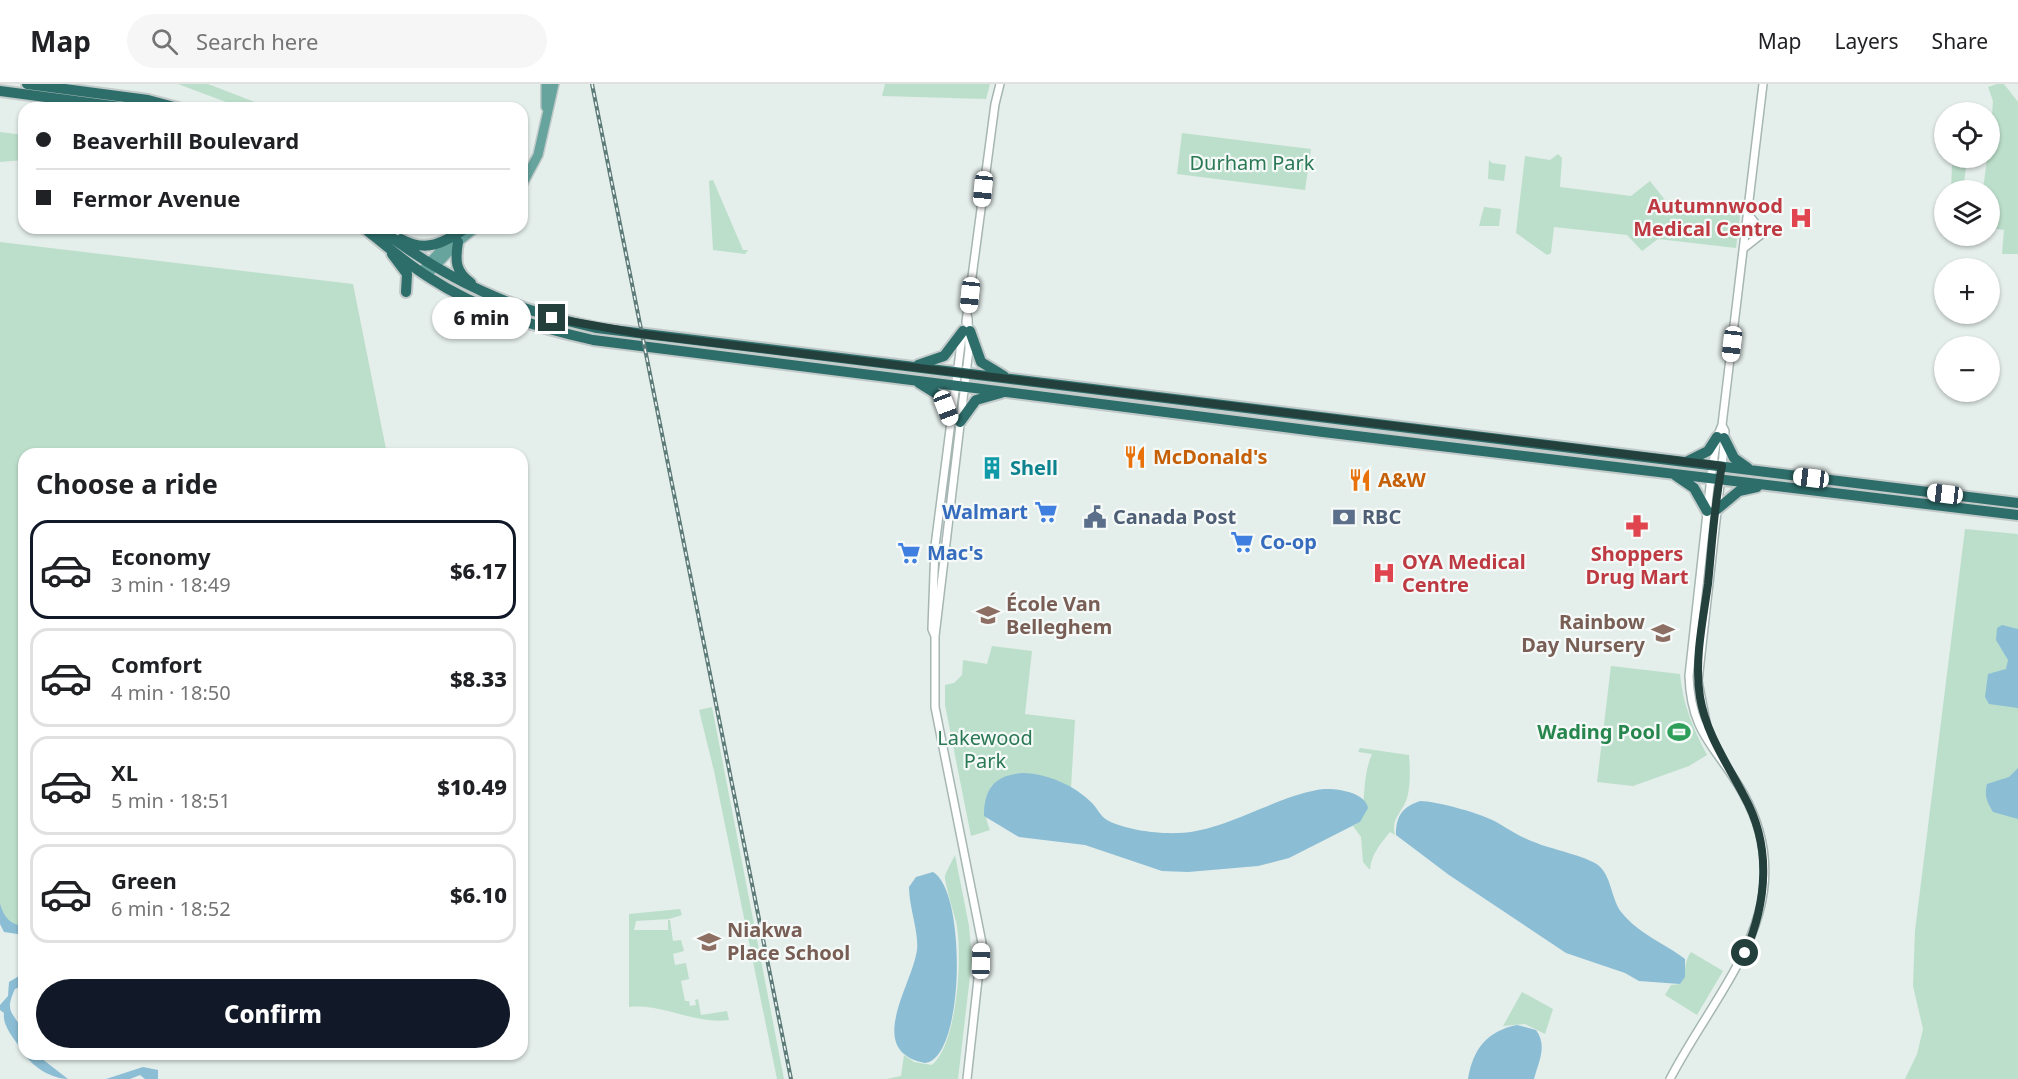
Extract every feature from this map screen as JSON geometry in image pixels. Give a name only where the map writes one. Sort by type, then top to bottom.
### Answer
[{"type":"highway","points":[[0,91],[31,88],[84,96],[156,102]]},
{"type":"highway","points":[[84,96],[106,102]]},
{"type":"highway","points":[[371,234],[386,246],[427,270],[552,318],[597,328],[903,366],[1011,391],[1672,473],[1751,470],[2018,503]]},
{"type":"highway","points":[[387,234],[427,270],[464,298],[548,330],[593,340],[910,379],[1016,380],[1685,462],[1716,472],[1775,485],[2018,515]]},
{"type":"highway","points":[[391,234],[409,244],[426,247],[445,242],[457,234]]},
{"type":"highway","points":[[458,242],[455,260],[457,268],[464,277],[491,296]]},
{"type":"highway","points":[[386,246],[407,274],[406,292]]},
{"type":"highway","points":[[903,366],[928,363],[944,356],[966,331],[981,362],[994,372],[1016,380]]},
{"type":"highway","points":[[910,379],[930,388],[940,396],[955,421],[976,400],[1011,391]]},
{"type":"highway","points":[[1685,462],[1708,451],[1721,437],[1734,458],[1751,470]]},
{"type":"highway","points":[[1672,473],[1694,488],[1711,511],[1739,491],[1775,485]]},
{"type":"main road","points":[[545,127],[546,84]]},
{"type":"main road","points":[[528,174],[538,155],[554,84]]},
{"type":"main road","points":[[427,270],[451,239],[458,234]]},
{"type":"main road","points":[[427,270],[468,234]]},
{"type":"street","points":[[968,1079],[982,943],[935,706],[935,636],[955,421],[992,125],[1000,84]]},
{"type":"street","points":[[1670,1079],[1745,953],[1761,910],[1764,868],[1756,824],[1745,797],[1723,762],[1708,744],[1695,717],[1689,679],[1721,437],[1763,84]]},
{"type":"street","points":[[1744,248],[1763,233],[1748,214]]},
{"type":"green space","points":[[178,84],[208,84],[255,102],[226,102]]},
{"type":"green space","points":[[885,84],[990,84],[986,99],[882,96]]},
{"type":"green space","points":[[2004,84],[2018,102],[2018,254],[2002,254],[2004,230],[2000,229],[2000,180],[1984,180],[1986,168],[2000,168],[2000,102],[1993,102],[1988,87]]},
{"type":"green space","points":[[0,132],[18,134],[18,160],[0,162]]},
{"type":"green space","name":"Durham Park","points":[[1182,133],[1311,149],[1305,190],[1177,174]]},
{"type":"green space","points":[[1558,154],[1562,158],[1560,187],[1631,196],[1650,181],[1665,200],[1741,209],[1736,248],[1658,239],[1642,251],[1627,235],[1554,227],[1551,253],[1547,255],[1516,233],[1525,156],[1550,160]]},
{"type":"green space","points":[[1489,160],[1492,163],[1506,165],[1504,181],[1488,179]]},
{"type":"green space","points":[[1952,168],[1966,168],[1964,180],[1951,180]]},
{"type":"green space","points":[[713,180],[743,250],[748,250],[745,254],[713,250],[709,181]]},
{"type":"green space","points":[[1484,207],[1501,209],[1499,226],[1479,226]]},
{"type":"green space","points":[[0,242],[353,284],[386,448],[18,448],[18,925],[8,919],[0,903]]},
{"type":"green space","points":[[1730,475],[2018,506],[2018,512]]},
{"type":"green space","points":[[1965,529],[2018,534],[2018,1079],[1905,1079],[1917,1054],[1923,1029],[1913,986],[1915,931]]},
{"type":"green space","name":"Lakewood Park","points":[[992,646],[1032,651],[1025,714],[1075,720],[1071,788],[1039,775],[992,785],[985,808],[990,830],[971,836],[945,705],[945,685],[954,683],[962,675],[963,660],[987,664]]},
{"type":"green space","points":[[1611,666],[1680,674],[1689,716],[1707,755],[1689,766],[1633,786],[1597,782]]},
{"type":"green space","points":[[712,707],[784,1079],[777,1079],[714,771],[699,710]]},
{"type":"green space","points":[[1360,748],[1409,755],[1409,790],[1395,821],[1395,835],[1390,832],[1380,845],[1372,859],[1370,870],[1363,862],[1361,837],[1353,826],[1360,822],[1367,771],[1372,754],[1358,752]]},
{"type":"green space","points":[[955,855],[969,926],[972,959],[958,1079],[886,1079],[901,1076],[904,1055],[914,1062],[932,1065],[941,1054],[948,1038],[956,997],[959,954],[956,921],[945,876]]},
{"type":"green space","points":[[680,909],[682,915],[669,919],[636,921],[634,930],[668,930],[668,920],[670,920],[673,941],[681,940],[684,951],[673,954],[675,965],[686,963],[689,979],[681,981],[685,1001],[689,1001],[690,1006],[696,1005],[695,1000],[698,999],[701,1015],[727,1011],[729,1020],[704,1020],[654,1008],[629,1007],[629,914]]},
{"type":"green space","points":[[1691,952],[1723,971],[1697,1015],[1665,995],[1671,985],[1680,984]]},
{"type":"green space","points":[[1522,992],[1553,1009],[1545,1034],[1525,1024],[1503,1026]]},
{"type":"water","points":[[2002,625],[2018,629],[2018,708],[1989,704],[1985,697],[1988,674],[2006,669],[2008,660],[1996,640],[1997,628]]},
{"type":"water","points":[[2018,768],[2018,819],[1993,812],[1986,792],[1987,784],[2009,777]]},
{"type":"water","points":[[1023,773],[1042,776],[1069,786],[1092,803],[1105,819],[1132,829],[1151,832],[1178,833],[1212,827],[1300,794],[1323,789],[1354,794],[1366,802],[1368,808],[1360,822],[1289,858],[1258,866],[1188,872],[1162,871],[1085,845],[1019,837],[984,816],[986,798],[993,785],[1005,777]]},
{"type":"water","points":[[1420,801],[1448,806],[1491,819],[1529,840],[1598,865],[1606,875],[1622,913],[1644,933],[1685,959],[1685,977],[1680,984],[1639,981],[1625,973],[1566,953],[1449,875],[1396,835],[1401,813]]},
{"type":"water","points":[[933,872],[944,885],[952,909],[957,973],[954,1006],[948,1034],[938,1054],[925,1063],[907,1056],[897,1045],[894,1031],[896,1015],[917,950],[917,935],[909,887],[916,877]]},
{"type":"water","points":[[0,903],[8,919],[18,925],[18,934],[4,932],[0,924]]},
{"type":"water","points":[[18,977],[18,988],[15,989],[12,997],[10,1009],[18,1023],[18,1044],[5,1024],[4,1013],[0,1010],[0,1005],[8,996],[9,982]]},
{"type":"water","points":[[1517,1025],[1536,1030],[1540,1036],[1542,1048],[1534,1079],[1468,1079],[1470,1068],[1483,1043],[1497,1032]]},
{"type":"water","points":[[29,1060],[43,1060],[68,1079],[44,1072]]},
{"type":"water","points":[[143,1067],[158,1070],[158,1079],[145,1079],[140,1075],[130,1079],[106,1079]]},
{"type":"railway","points":[[592,84],[791,1079]]},
{"type":"place","name":"Autumnwood Medical Centre","points":[[1801,218]]},
{"type":"place","name":"McDonald's","points":[[1135,457]]},
{"type":"place","name":"Shell","points":[[992,468]]},
{"type":"place","name":"A&W","points":[[1360,480]]},
{"type":"place","name":"Walmart","points":[[1046,512]]},
{"type":"place","name":"Canada Post","points":[[1095,517]]},
{"type":"place","name":"RBC","points":[[1344,517]]},
{"type":"place","name":"Shoppers Drug Mart","points":[[1637,526]]},
{"type":"place","name":"Co-op","points":[[1242,542]]},
{"type":"place","name":"Mac's","points":[[909,553]]},
{"type":"place","name":"OYA Medical Centre","points":[[1384,573]]},
{"type":"place","name":"École Van Belleghem","points":[[988,615]]},
{"type":"place","name":"Rainbow Day Nursery","points":[[1663,633]]},
{"type":"place","name":"Wading Pool","points":[[1679,732]]},
{"type":"place","name":"Niakwa Place School","points":[[709,942]]},
{"type":"route","points":[[552,318],[597,328],[642,334],[1722,466],[1715,512],[1698,681],[1707,727],[1723,762],[1752,810],[1762,849],[1764,881],[1761,910],[1745,953]]}]
